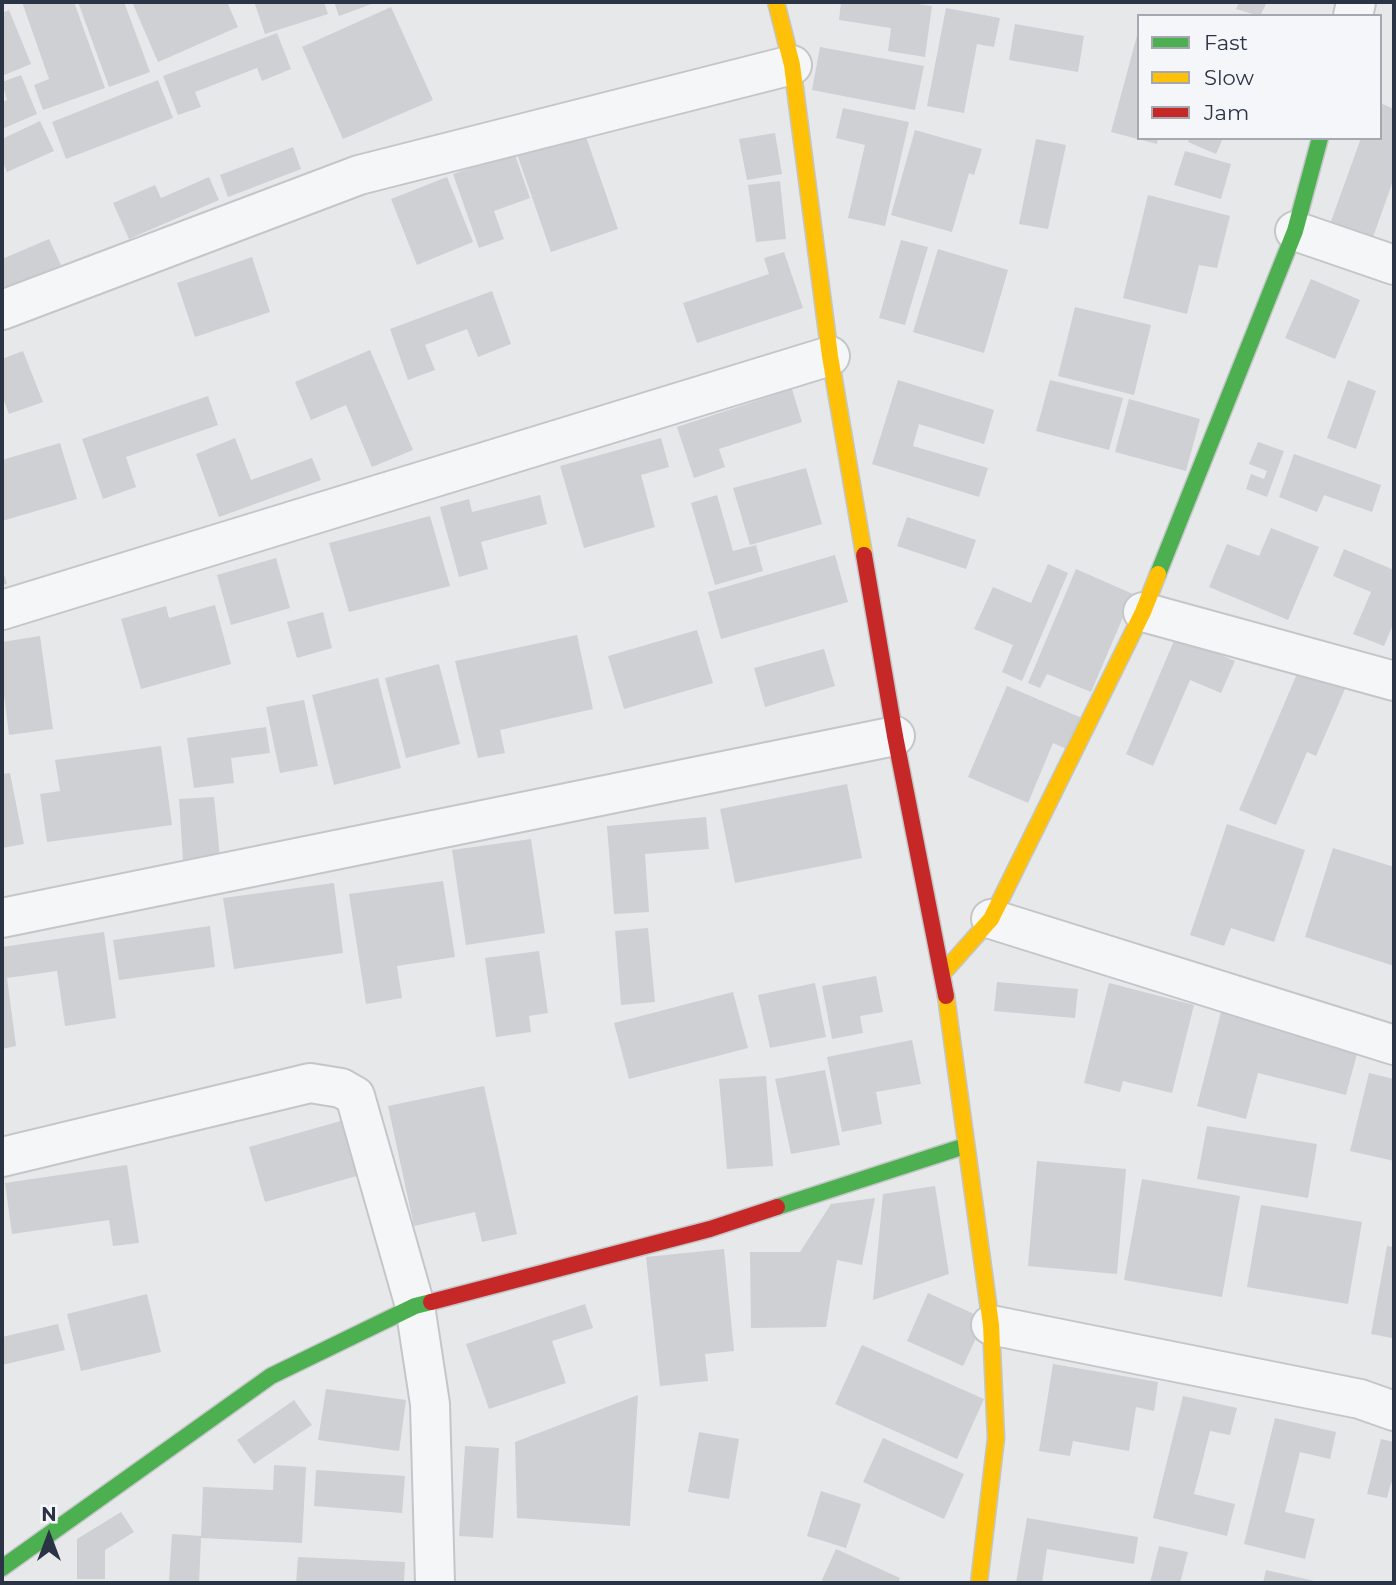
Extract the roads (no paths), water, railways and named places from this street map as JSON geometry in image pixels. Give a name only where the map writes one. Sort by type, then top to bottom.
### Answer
[{"type":"street","points":[[776,2],[792,65],[830,356],[895,736],[943,973],[991,1325],[996,1438],[979,1583]]},
{"type":"street","points":[[2,310],[359,175],[792,65]]},
{"type":"street","points":[[943,973],[991,919],[1143,612],[1295,231],[1319,140]]},
{"type":"street","points":[[1295,231],[1394,265]]},
{"type":"street","points":[[2,610],[830,356]]},
{"type":"street","points":[[1143,612],[1394,681]]},
{"type":"street","points":[[2,918],[895,736]]},
{"type":"street","points":[[991,919],[1394,1045]]},
{"type":"street","points":[[2,1157],[310,1083],[341,1088],[355,1096],[415,1306],[430,1404],[435,1583]]},
{"type":"street","points":[[2,1568],[271,1376],[415,1306],[710,1229],[965,1146]]},
{"type":"street","points":[[991,1325],[1360,1399],[1394,1411]]}]
